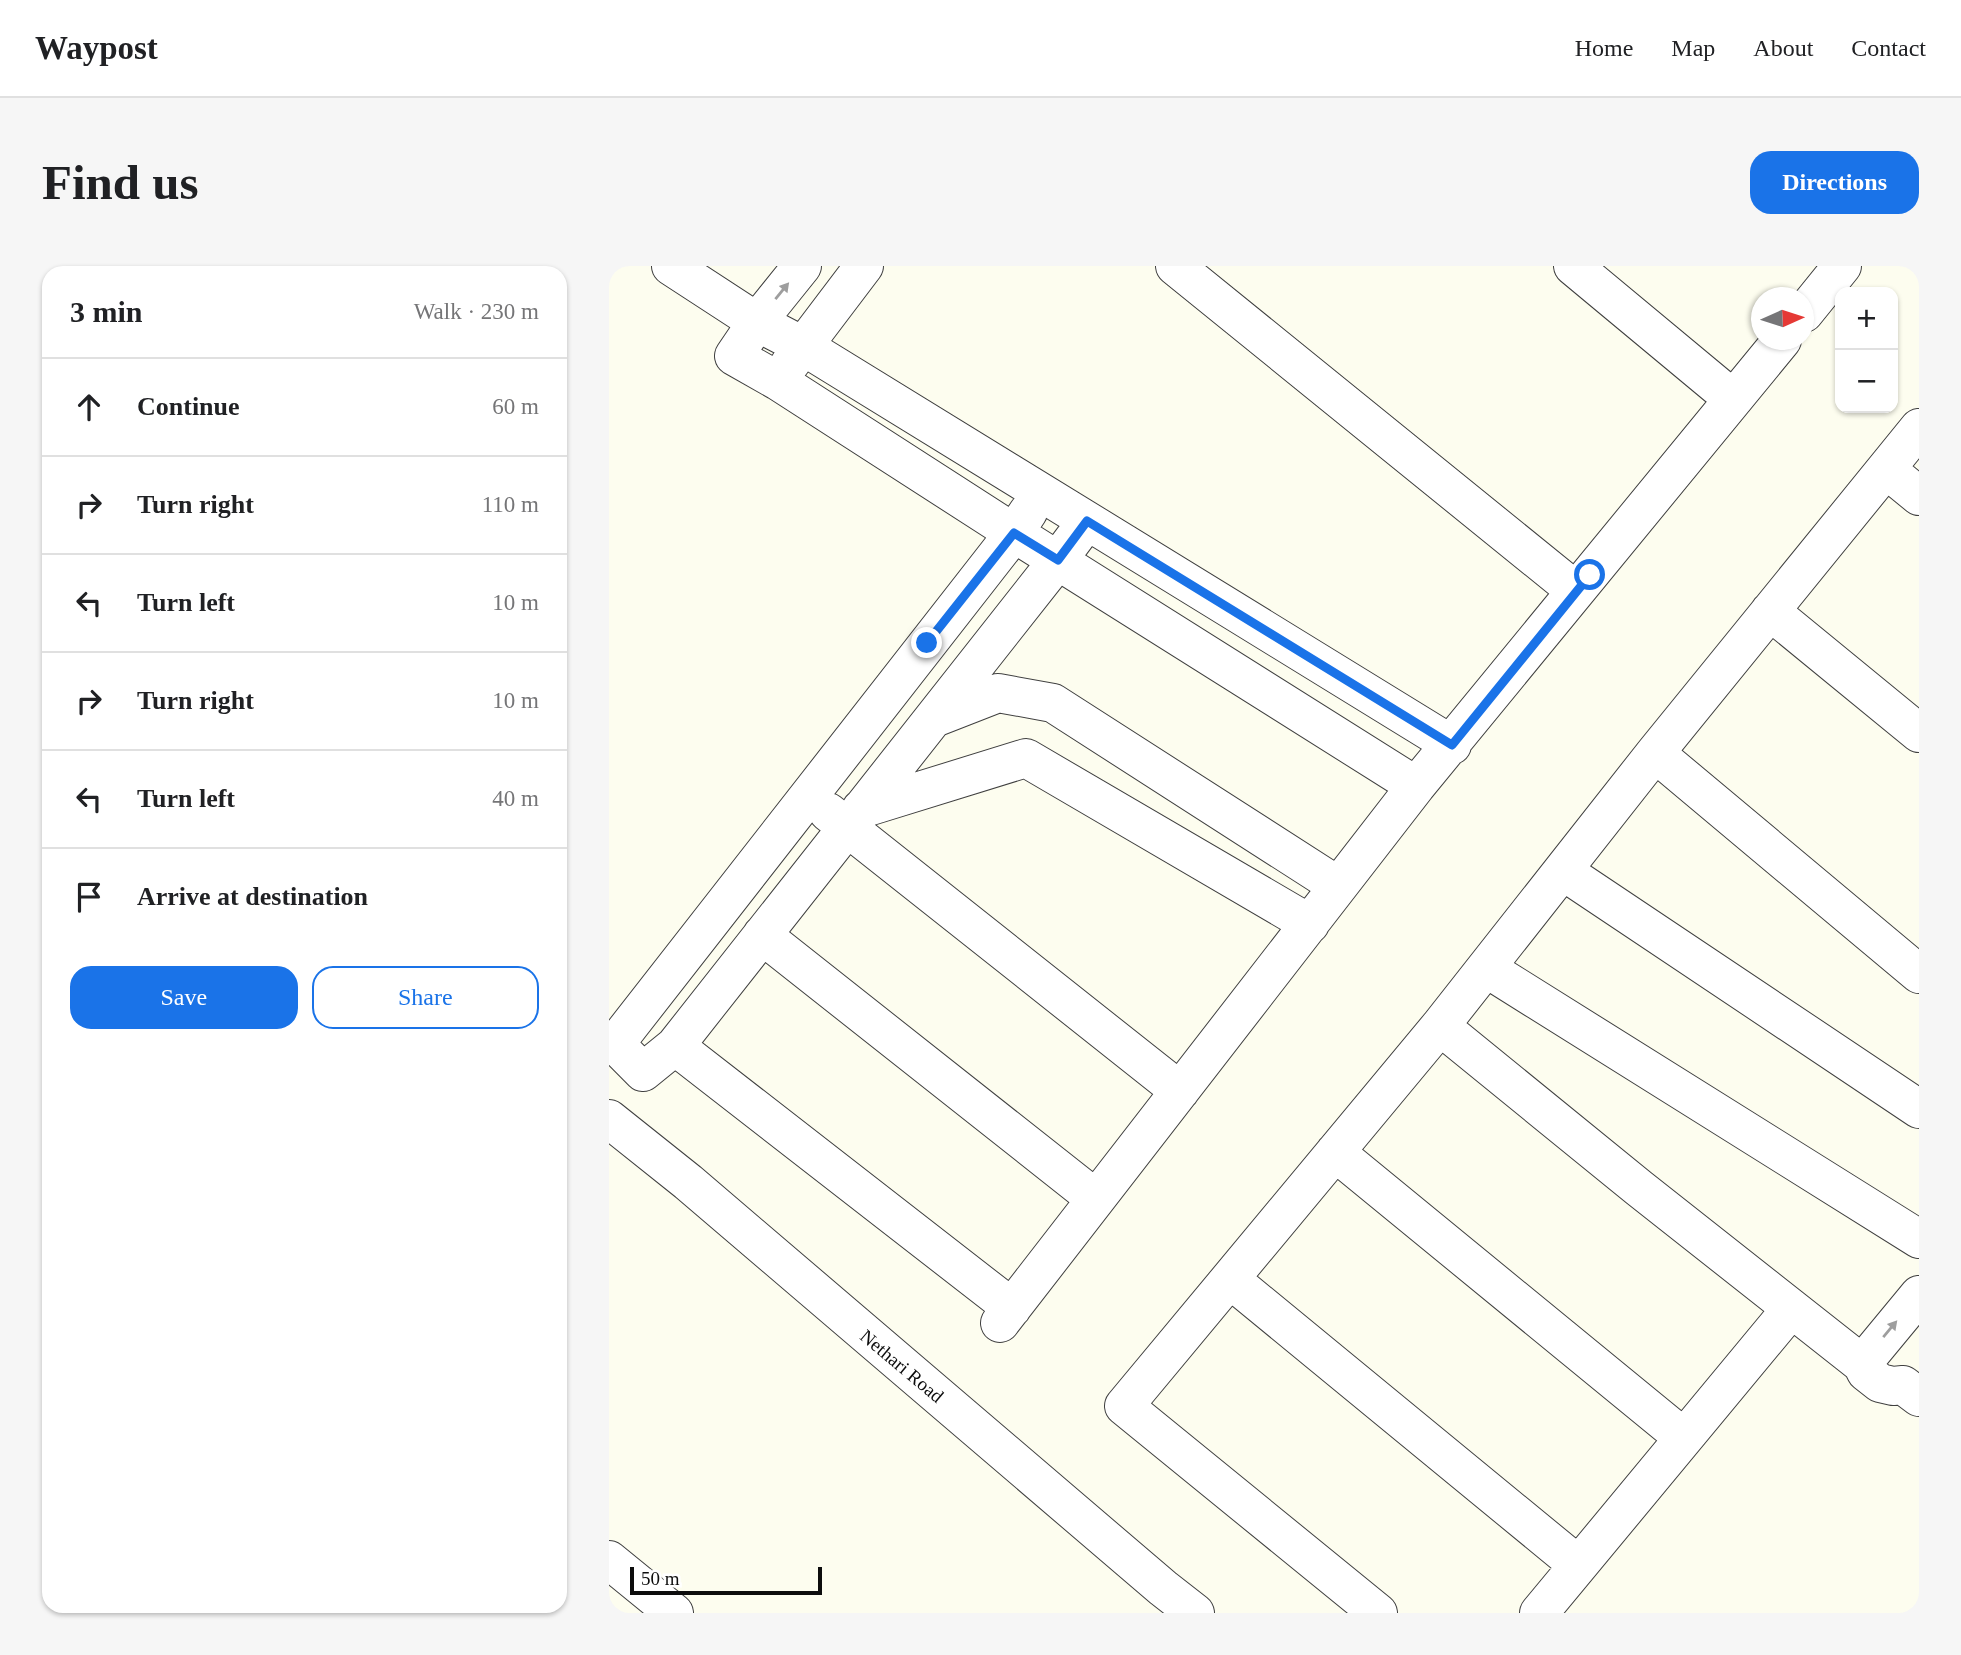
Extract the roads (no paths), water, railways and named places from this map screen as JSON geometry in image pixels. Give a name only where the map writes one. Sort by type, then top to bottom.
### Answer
[{"type":"street","points":[[671,266],[757,322],[803,346],[1452,745]]},
{"type":"street","points":[[802,266],[757,322],[734,356],[778,381],[1416,786]]},
{"type":"street","points":[[778,381],[864,266]]},
{"type":"street","points":[[1573,266],[1734,399]]},
{"type":"street","points":[[1814,301],[1842,266]]},
{"type":"street","points":[[1188,270],[1576,591]]},
{"type":"street","points":[[675,1046],[1006,1316],[1416,786],[1774,350]]},
{"type":"street","points":[[1378,1613],[1124,1406],[1440,1026],[1655,753],[1919,428]]},
{"type":"street","points":[[1886,469],[1919,496]]},
{"type":"street","points":[[1040,492],[1014,533],[615,1044],[643,1072],[675,1046],[1087,521]]},
{"type":"street","points":[[1770,611],[1919,733]]},
{"type":"street","points":[[932,719],[998,693],[1053,703],[1338,886]]},
{"type":"street","points":[[1655,753],[1919,974]]},
{"type":"street","points":[[855,818],[1026,758],[1310,924]]},
{"type":"street","points":[[806,797],[855,818],[1180,1091]]},
{"type":"street","points":[[1563,871],[1919,1109]]},
{"type":"street","points":[[762,935],[1096,1199]]},
{"type":"street","points":[[1486,968],[1919,1239]]},
{"type":"street","points":[[1440,1026],[1862,1364],[1866,1372],[1879,1383],[1893,1386],[1914,1382]]},
{"type":"street","name":"Nethari Road","points":[[609,1119],[688,1182],[1195,1613]]},
{"type":"street","points":[[1335,1152],[1684,1438]]},
{"type":"street","points":[[1230,1279],[1578,1566]]},
{"type":"street","points":[[1862,1364],[1919,1294]]},
{"type":"street","points":[[1539,1613],[1791,1309]]},
{"type":"street","points":[[609,1560],[674,1613]]}]
